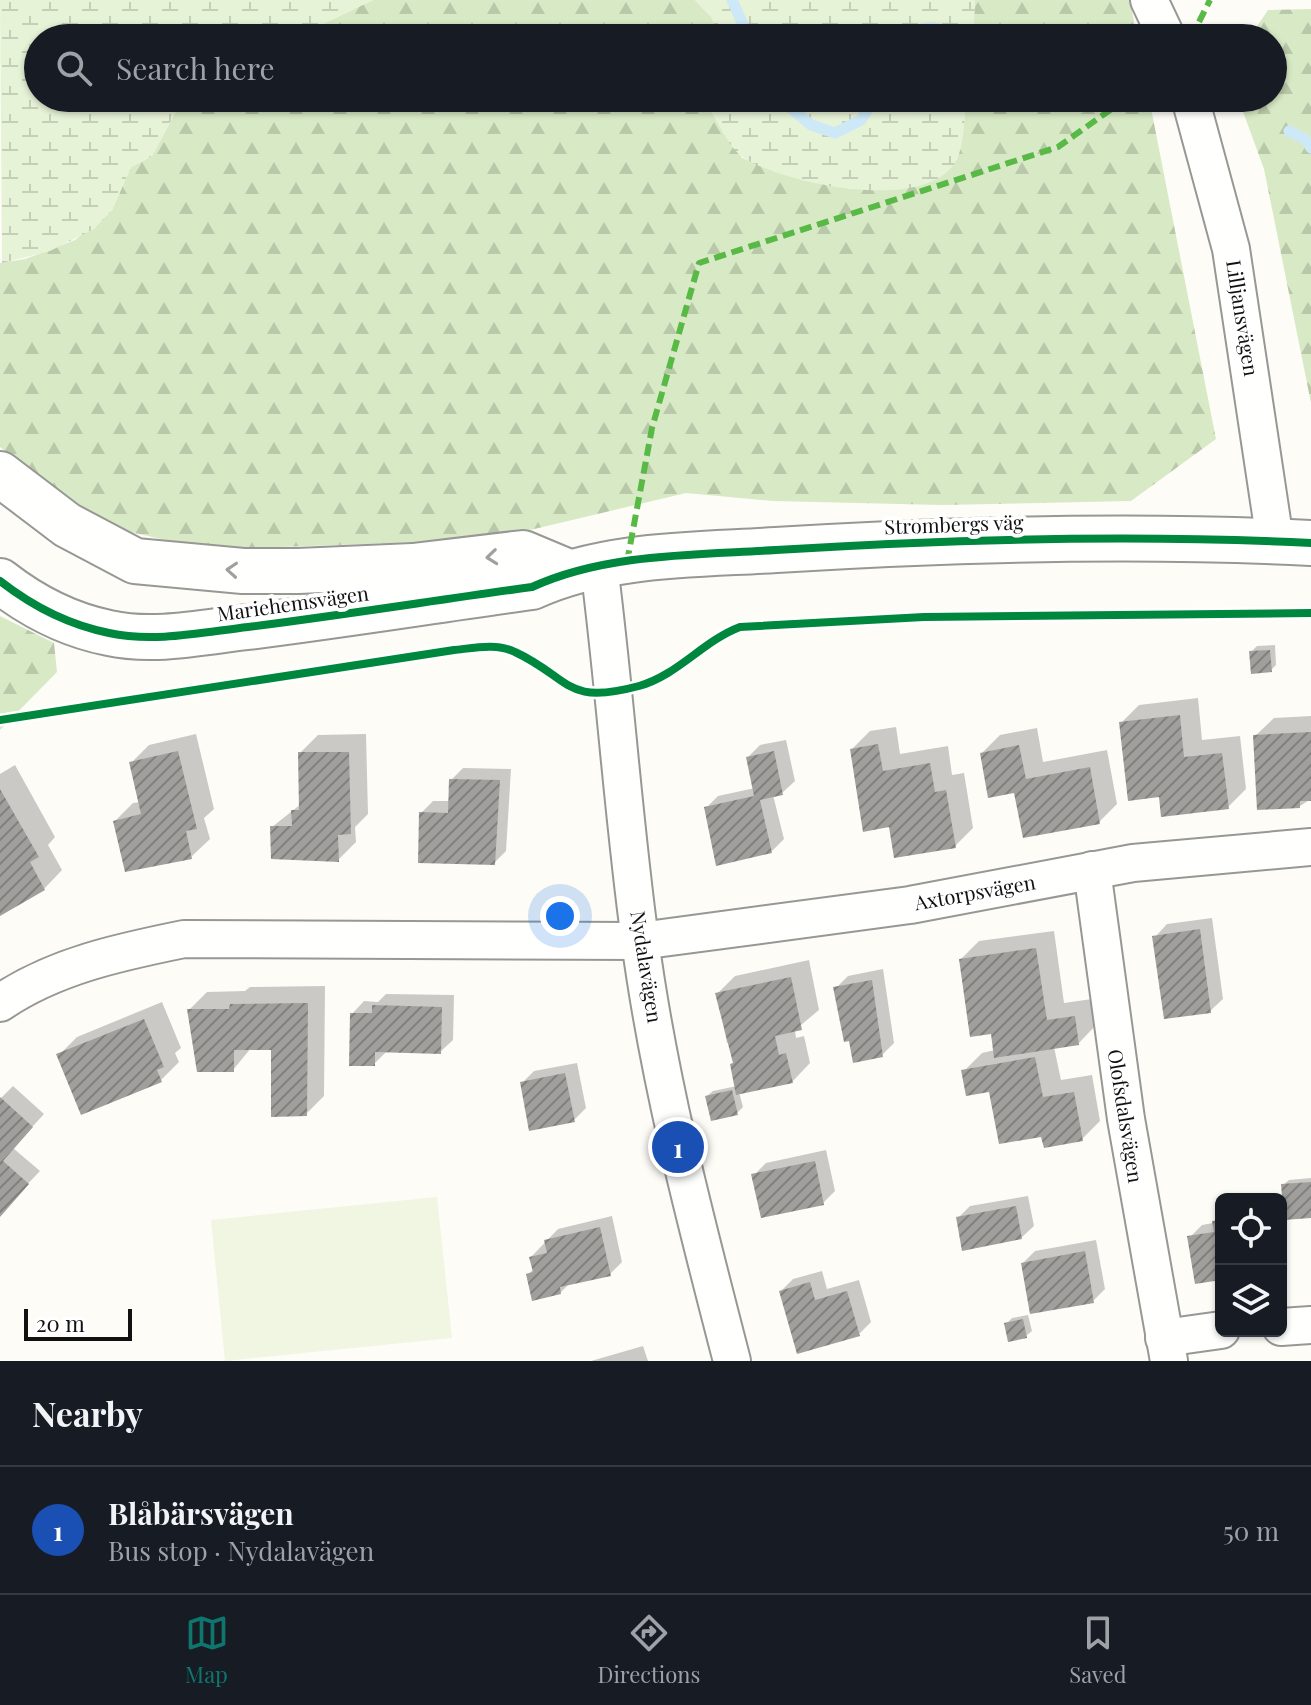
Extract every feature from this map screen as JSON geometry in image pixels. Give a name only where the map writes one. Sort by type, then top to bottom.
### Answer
[{"type":"street","points":[[1149,0],[1160,24]]},
{"type":"street","name":"Lilljansvägen","points":[[1194,112],[1231,249],[1293,542]]},
{"type":"street","name":"Mariehemsvägen","points":[[0,474],[67,525],[135,561],[243,571],[298,571],[413,566],[523,553],[582,569]]},
{"type":"street","name":"Strombergs väg","points":[[582,569],[678,556],[955,539],[1125,536],[1293,542]]},
{"type":"street","name":"Mariehemsvägen","points":[[0,581],[42,609],[75,623],[111,634],[154,637],[306,620],[532,587],[582,569]]},
{"type":"street","name":"Nydalavägen","points":[[582,569],[615,690],[640,941],[678,1147],[732,1361]]},
{"type":"street","name":"Axtorpsvägen","points":[[0,1003],[49,975],[120,952],[184,939],[640,941],[910,905],[1133,863],[1311,847]]},
{"type":"street","name":"Olofsdalsvägen","points":[[1092,870],[1113,1040],[1167,1350]]},
{"type":"street","points":[[1287,1327],[1311,1325]]},
{"type":"street","points":[[1167,1350],[1215,1332]]},
{"type":"green space","points":[[0,0],[373,0],[322,24],[24,24],[24,112],[176,112],[152,156],[131,167],[112,210],[94,229],[50,251],[2,263]]},
{"type":"green space","points":[[373,0],[695,0],[714,24],[322,24]]},
{"type":"green space","points":[[695,0],[975,0],[974,24],[714,24]]},
{"type":"green space","points":[[975,0],[1130,0],[1134,24],[974,24]]},
{"type":"green space","points":[[1311,9],[1311,403],[1264,169],[1243,112],[1287,112],[1287,24],[1258,24],[1268,10]]},
{"type":"green space","points":[[176,112],[712,112],[742,158],[803,180],[851,189],[957,160],[964,112],[1152,112],[1216,439],[1131,501],[942,505],[773,501],[686,493],[530,530],[421,542],[251,548],[178,543],[113,528],[71,509],[0,447],[0,263],[25,259],[75,240],[112,210],[131,167],[152,156]]},
{"type":"green space","points":[[711,112],[965,112],[960,152],[942,176],[918,186],[889,190],[822,185],[791,177],[744,158],[729,142]]},
{"type":"green space","points":[[0,616],[54,643],[57,672],[0,730]]},
{"type":"green space","points":[[437,1197],[452,1338],[225,1361],[211,1220]]},
{"type":"building","points":[[1270,650],[1272,672],[1251,674],[1249,651]]},
{"type":"building","points":[[1180,715],[1184,757],[1222,753],[1229,809],[1161,817],[1159,797],[1128,801],[1119,722]]},
{"type":"building","points":[[1311,732],[1311,801],[1300,801],[1300,808],[1257,810],[1253,735]]},
{"type":"building","points":[[878,744],[883,771],[930,763],[935,792],[946,790],[956,848],[894,858],[889,827],[863,832],[850,749]]},
{"type":"building","points":[[1019,745],[1026,779],[1090,767],[1100,824],[1023,838],[1014,793],[988,798],[980,753]]},
{"type":"building","points":[[178,751],[197,829],[186,831],[192,859],[125,872],[113,821],[141,814],[129,762]]},
{"type":"building","points":[[774,751],[783,795],[760,800],[772,853],[716,866],[704,807],[754,796],[746,757]]},
{"type":"building","points":[[298,752],[349,752],[351,834],[338,835],[339,862],[271,859],[270,826],[292,826],[291,810],[299,810]]},
{"type":"building","points":[[449,779],[500,780],[495,865],[418,863],[419,812],[448,813]]},
{"type":"building","points":[[0,789],[39,857],[30,862],[45,890],[0,916]]},
{"type":"building","points":[[1200,929],[1211,1013],[1164,1019],[1152,936]]},
{"type":"building","points":[[1036,948],[1047,1020],[1075,1016],[1079,1045],[994,1058],[991,1034],[970,1037],[959,959]]},
{"type":"building","points":[[791,977],[802,1030],[775,1036],[779,1055],[786,1053],[793,1083],[736,1095],[730,1064],[733,1063],[715,993]]},
{"type":"building","points":[[872,980],[883,1057],[853,1063],[849,1041],[844,1042],[833,987]]},
{"type":"building","points":[[308,1003],[307,1116],[271,1117],[271,1050],[234,1050],[234,1072],[197,1072],[187,1009],[229,1009],[230,1004]]},
{"type":"building","points":[[372,1005],[442,1007],[441,1054],[375,1052],[375,1066],[349,1066],[350,1013],[372,1013]]},
{"type":"building","points":[[144,1019],[164,1067],[157,1070],[162,1082],[81,1115],[56,1054]]},
{"type":"building","points":[[1035,1057],[1043,1097],[1074,1092],[1083,1141],[1044,1148],[1041,1137],[999,1144],[989,1092],[966,1096],[961,1070]]},
{"type":"building","points":[[565,1073],[575,1122],[529,1131],[520,1082]]},
{"type":"building","points":[[732,1090],[738,1115],[711,1121],[705,1096]]},
{"type":"building","points":[[0,1097],[33,1127],[3,1161],[29,1184],[0,1217]]},
{"type":"building","points":[[815,1161],[824,1205],[761,1218],[751,1174]]},
{"type":"building","points":[[1311,1182],[1311,1218],[1287,1220],[1287,1193],[1282,1193],[1281,1184]]},
{"type":"building","points":[[1016,1206],[1022,1239],[962,1251],[956,1217]]},
{"type":"building","points":[[1212,1221],[1215,1221],[1215,1281],[1195,1284],[1187,1236],[1214,1232]]},
{"type":"building","points":[[600,1227],[611,1276],[560,1287],[561,1294],[532,1301],[526,1274],[533,1272],[529,1257],[547,1253],[544,1240]]},
{"type":"building","points":[[1085,1251],[1094,1303],[1030,1314],[1021,1263]]},
{"type":"building","points":[[810,1282],[815,1300],[847,1291],[860,1336],[797,1354],[779,1291]]},
{"type":"building","points":[[1023,1319],[1027,1338],[1008,1342],[1004,1323]]},
{"type":"waterway","points":[[732,0],[743,24]]},
{"type":"waterway","points":[[796,112],[811,125],[835,133],[861,120],[866,112]]},
{"type":"waterway","points":[[1289,131],[1305,139],[1311,148]]},
{"type":"marked path","points":[[1198,24],[1210,0]]},
{"type":"marked path","points":[[627,562],[652,428],[699,263],[1058,147],[1107,112]]},
{"type":"cycle path","points":[[0,581],[25,599],[65,620],[109,633],[161,637],[532,587],[590,568],[683,555],[1044,539],[1311,543]]},
{"type":"cycle path","points":[[0,720],[477,647],[508,649],[570,686],[596,693],[653,681],[740,627],[924,617],[1311,613]]},
{"type":"place","name":"Blåbärsvägen","points":[[678,1147]]}]
